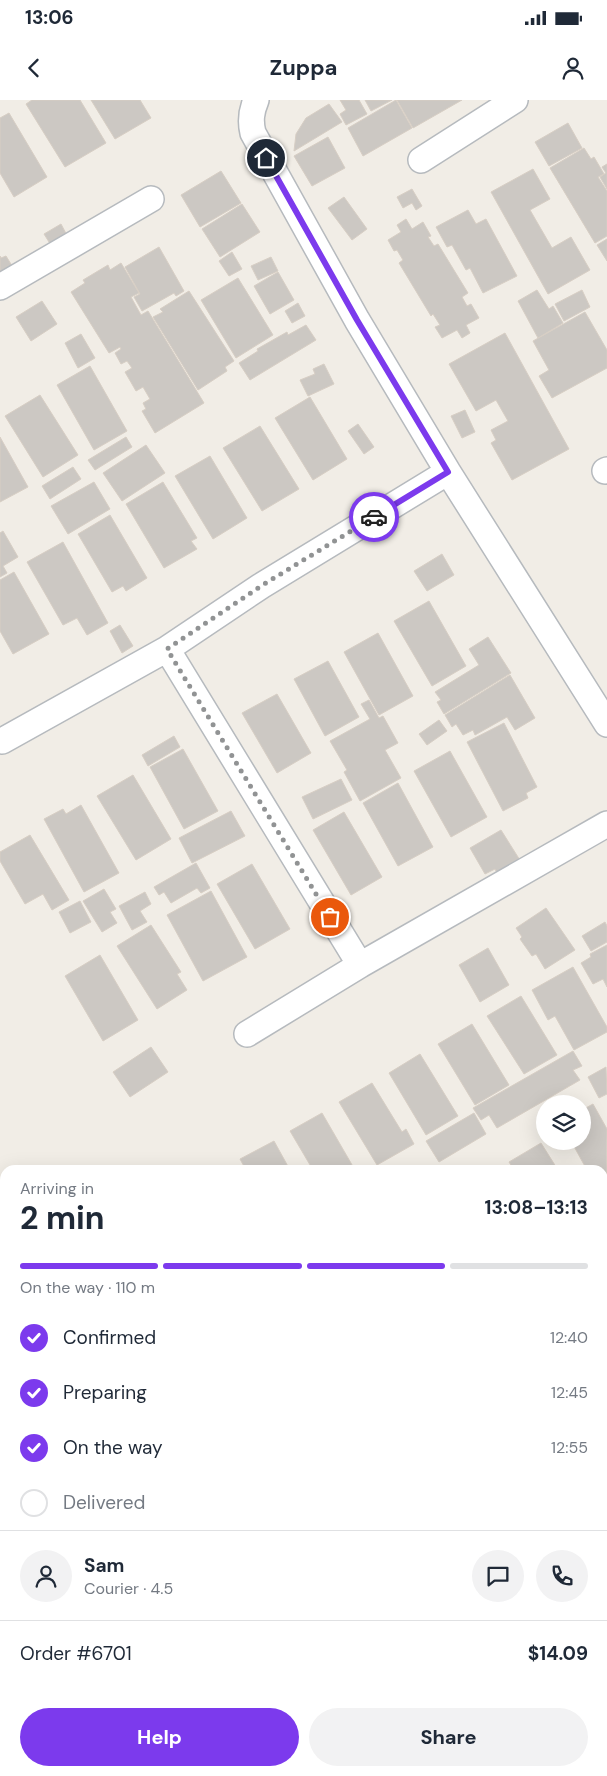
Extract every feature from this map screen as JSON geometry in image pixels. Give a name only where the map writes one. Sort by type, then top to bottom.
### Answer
[{"type":"street","points":[[256,100],[252,110],[251,123],[257,141],[357,320],[448,472],[607,724]]},
{"type":"street","points":[[421,160],[515,100]]},
{"type":"street","points":[[0,287],[151,199]]},
{"type":"street","points":[[2,741],[167,649],[261,586],[448,472]]},
{"type":"street","points":[[167,649],[360,965]]},
{"type":"street","points":[[247,1034],[360,965],[607,824]]},
{"type":"building","points":[[32,100],[80,100],[106,143],[65,167],[26,104]]},
{"type":"building","points":[[91,100],[140,100],[151,118],[115,139]]},
{"type":"building","points":[[340,100],[359,100],[367,114],[346,125],[340,114],[346,110]]},
{"type":"building","points":[[365,100],[392,100],[371,111]]},
{"type":"building","points":[[396,100],[412,128],[363,156],[348,128]]},
{"type":"building","points":[[397,100],[462,100],[413,128]]},
{"type":"building","points":[[329,104],[342,122],[294,151],[296,134],[306,118]]},
{"type":"building","points":[[9,113],[47,177],[14,197],[0,173],[0,118]]},
{"type":"building","points":[[568,123],[582,148],[549,166],[535,142]]},
{"type":"building","points":[[328,137],[345,168],[312,186],[294,156]]},
{"type":"building","points":[[584,148],[591,159],[594,157],[604,174],[598,177],[607,191],[607,236],[595,243],[550,168]]},
{"type":"building","points":[[607,164],[607,189],[600,177],[606,173],[602,167]]},
{"type":"building","points":[[533,169],[550,199],[530,210],[552,248],[571,237],[590,270],[548,294],[491,192]]},
{"type":"building","points":[[221,171],[241,203],[200,227],[181,195]]},
{"type":"building","points":[[412,189],[422,206],[416,210],[412,203],[403,208],[397,197]]},
{"type":"building","points":[[344,197],[367,229],[352,240],[328,208]]},
{"type":"building","points":[[242,204],[260,232],[220,257],[202,229]]},
{"type":"building","points":[[468,210],[476,224],[486,219],[517,276],[483,293],[470,268],[466,270],[452,245],[447,247],[436,227]]},
{"type":"building","points":[[406,219],[412,229],[423,222],[431,236],[428,237],[434,246],[438,244],[468,293],[462,297],[467,306],[471,304],[479,318],[466,325],[470,333],[462,338],[457,330],[442,338],[435,327],[440,325],[433,314],[431,316],[399,263],[403,260],[397,250],[394,251],[388,240],[401,232],[397,225]]},
{"type":"building","points":[[61,224],[70,241],[54,250],[44,234]]},
{"type":"building","points":[[607,239],[607,261],[597,245]]},
{"type":"building","points":[[159,247],[184,291],[176,296],[174,293],[142,311],[134,297],[140,294],[125,267]]},
{"type":"building","points":[[232,252],[242,269],[229,276],[219,261]]},
{"type":"building","points":[[0,256],[1,258],[6,256],[14,269],[0,277]]},
{"type":"building","points":[[271,257],[278,271],[258,280],[251,266]]},
{"type":"building","points":[[121,263],[139,293],[131,297],[141,315],[148,311],[204,403],[155,433],[142,411],[146,409],[143,403],[150,399],[143,387],[136,391],[125,372],[132,368],[127,361],[121,364],[115,353],[121,349],[120,347],[109,353],[71,292],[85,283],[83,280],[108,265],[110,270]]},
{"type":"building","points":[[278,272],[294,300],[270,314],[254,286]]},
{"type":"building","points":[[238,278],[273,335],[236,358],[201,300]]},
{"type":"building","points":[[537,290],[549,309],[553,306],[563,323],[538,338],[518,301]]},
{"type":"building","points":[[582,290],[590,307],[564,321],[555,304]]},
{"type":"building","points":[[189,291],[234,361],[225,367],[227,371],[198,390],[153,317],[163,312],[160,309]]},
{"type":"building","points":[[42,301],[57,324],[31,341],[16,317]]},
{"type":"building","points":[[298,303],[305,316],[292,323],[285,311]]},
{"type":"building","points":[[585,312],[607,350],[607,368],[552,398],[539,376],[549,370],[533,341]]},
{"type":"building","points":[[306,325],[316,340],[250,380],[239,363],[258,351],[257,349],[287,332],[288,335]]},
{"type":"building","points":[[505,333],[569,449],[512,480],[491,443],[496,440],[491,430],[508,421],[496,400],[476,411],[449,364]]},
{"type":"building","points":[[81,334],[95,358],[78,368],[65,343]]},
{"type":"building","points":[[324,364],[334,384],[308,396],[300,380],[315,374],[313,369]]},
{"type":"building","points":[[90,366],[127,431],[94,450],[57,385]]},
{"type":"building","points":[[40,395],[78,455],[43,477],[5,416]]},
{"type":"building","points":[[310,397],[347,459],[313,480],[275,418]]},
{"type":"building","points":[[465,410],[475,432],[462,438],[451,416]]},
{"type":"building","points":[[358,424],[374,447],[364,454],[348,431]]},
{"type":"building","points":[[260,426],[299,489],[262,511],[223,448]]},
{"type":"building","points":[[0,437],[28,487],[0,502]]},
{"type":"building","points":[[126,437],[132,447],[95,470],[88,460]]},
{"type":"building","points":[[146,445],[165,473],[122,501],[103,473]]},
{"type":"building","points":[[210,456],[247,518],[213,539],[175,476]]},
{"type":"building","points":[[73,467],[81,479],[50,499],[42,486]]},
{"type":"building","points":[[94,482],[110,509],[68,534],[51,506]]},
{"type":"building","points":[[163,482],[197,538],[191,541],[197,549],[164,568],[126,504]]},
{"type":"building","points":[[110,515],[147,578],[126,591],[123,586],[112,592],[78,534]]},
{"type":"building","points":[[3,531],[18,557],[3,566],[7,573],[0,577],[0,533]]},
{"type":"building","points":[[63,542],[108,623],[87,635],[77,618],[63,625],[27,562]]},
{"type":"building","points":[[442,554],[454,575],[427,591],[414,571]]},
{"type":"building","points":[[14,572],[49,634],[13,654],[0,631],[0,580]]},
{"type":"building","points":[[429,601],[466,666],[432,686],[394,621]]},
{"type":"building","points":[[120,625],[133,646],[122,653],[110,631]]},
{"type":"building","points":[[378,633],[413,696],[379,715],[344,652]]},
{"type":"building","points":[[488,637],[511,673],[444,714],[437,702],[441,700],[435,692],[479,665],[469,649]]},
{"type":"building","points":[[328,661],[359,717],[325,736],[294,679]]},
{"type":"building","points":[[510,675],[535,718],[515,730],[507,717],[475,735],[473,730],[463,735],[456,724],[452,727],[445,715]]},
{"type":"building","points":[[277,694],[311,753],[277,773],[242,713]]},
{"type":"building","points":[[369,700],[379,718],[383,716],[398,743],[385,750],[401,778],[360,801],[344,772],[347,770],[330,741],[370,719],[361,704]]},
{"type":"building","points":[[439,720],[447,731],[427,745],[419,734]]},
{"type":"building","points":[[504,723],[537,787],[526,793],[528,798],[503,811],[467,742]]},
{"type":"building","points":[[174,736],[180,747],[148,766],[142,755]]},
{"type":"building","points":[[183,749],[218,811],[184,829],[150,767]]},
{"type":"building","points":[[450,751],[487,817],[451,837],[414,771]]},
{"type":"building","points":[[133,775],[171,839],[136,860],[97,796]]},
{"type":"building","points":[[341,779],[352,800],[313,819],[302,797]]},
{"type":"building","points":[[398,783],[433,847],[398,866],[363,803]]},
{"type":"building","points":[[81,805],[119,873],[84,892],[44,819],[63,809],[66,814]]},
{"type":"building","points":[[231,811],[245,836],[192,863],[179,838]]},
{"type":"building","points":[[344,812],[382,877],[351,895],[313,830]]},
{"type":"building","points":[[501,830],[523,865],[500,879],[495,869],[485,874],[470,848]]},
{"type":"building","points":[[30,835],[69,900],[52,910],[43,894],[25,904],[0,861],[0,852]]},
{"type":"building","points":[[196,863],[210,888],[201,893],[197,888],[171,903],[164,892],[159,895],[154,887]]},
{"type":"building","points":[[252,864],[290,929],[255,949],[217,884]]},
{"type":"building","points":[[104,889],[116,909],[110,912],[117,923],[102,932],[83,901]]},
{"type":"building","points":[[211,891],[247,957],[203,981],[167,915]]},
{"type":"building","points":[[145,892],[151,904],[140,911],[147,922],[132,930],[119,906]]},
{"type":"building","points":[[80,901],[91,922],[70,933],[59,912]]},
{"type":"building","points":[[546,908],[575,950],[545,969],[536,954],[532,956],[520,939],[522,937],[516,928]]},
{"type":"building","points":[[605,922],[607,926],[607,942],[591,951],[582,936]]},
{"type":"building","points":[[151,925],[181,972],[177,974],[187,990],[157,1009],[117,946]]},
{"type":"building","points":[[607,945],[607,987],[603,979],[593,984],[581,963],[591,957],[590,954]]},
{"type":"building","points":[[488,948],[509,985],[480,1002],[459,965]]},
{"type":"building","points":[[100,955],[138,1020],[103,1041],[65,976]]},
{"type":"building","points":[[573,967],[607,1027],[607,1032],[574,1050],[555,1016],[548,1020],[532,990]]},
{"type":"building","points":[[521,996],[557,1055],[524,1074],[487,1016]]},
{"type":"building","points":[[472,1024],[509,1085],[475,1105],[438,1044]]},
{"type":"building","points":[[151,1047],[168,1072],[130,1097],[113,1072]]},
{"type":"building","points":[[573,1051],[582,1066],[573,1070],[580,1080],[554,1095],[536,1095],[536,1105],[497,1128],[489,1115],[481,1120],[473,1108]]},
{"type":"building","points":[[420,1054],[458,1116],[426,1135],[389,1073]]},
{"type":"building","points":[[606,1067],[607,1094],[599,1098],[588,1077]]},
{"type":"building","points":[[372,1083],[402,1132],[406,1129],[414,1144],[377,1165],[339,1102]]},
{"type":"building","points":[[593,1104],[607,1129],[607,1165],[584,1165],[576,1150],[591,1150],[591,1105]]},
{"type":"building","points":[[322,1113],[352,1165],[310,1165],[290,1131]]},
{"type":"building","points":[[474,1113],[486,1134],[439,1162],[426,1141]]},
{"type":"building","points":[[274,1141],[287,1165],[243,1165],[240,1159]]},
{"type":"building","points":[[536,1146],[536,1150],[545,1150],[555,1165],[511,1165],[509,1162]]},
{"type":"way so far","points":[[330,917],[167,649],[261,586],[374,517]]},
{"type":"route","points":[[266,158],[357,320],[448,472],[374,517]]}]
